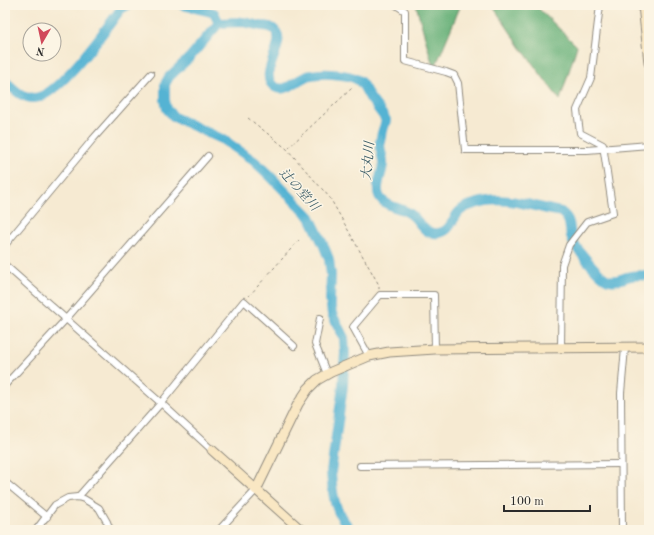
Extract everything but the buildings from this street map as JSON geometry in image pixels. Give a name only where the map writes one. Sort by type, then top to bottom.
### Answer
[{"type":"street","points":[[396,5],[404,11],[405,61],[454,75],[458,83],[465,150],[587,150],[649,145]]},
{"type":"street","points":[[561,349],[562,265],[569,245],[587,222],[613,213],[603,145],[580,133],[577,110],[591,78],[600,5]]},
{"type":"street","points":[[642,5],[649,63]]},
{"type":"street","points":[[5,245],[93,139],[151,74]]},
{"type":"street","points":[[5,385],[66,319],[208,156]]},
{"type":"street","points":[[5,265],[161,403],[301,530]]},
{"type":"street","points":[[366,358],[353,327],[380,295],[434,295],[435,349]]},
{"type":"street","points":[[78,497],[161,403],[244,301],[294,346]]},
{"type":"street","points":[[320,318],[315,344],[329,373]]},
{"type":"street","points":[[219,530],[256,490],[298,404],[308,389],[317,380],[329,373],[366,358],[389,352],[435,349],[649,347]]},
{"type":"street","points":[[622,530],[621,393],[625,348]]},
{"type":"street","points":[[360,466],[621,464]]},
{"type":"street","points":[[5,482],[47,517]]},
{"type":"street","points":[[36,530],[55,505],[68,498],[78,497],[99,508],[110,530]]},
{"type":"path","points":[[287,149],[352,88]]},
{"type":"path","points":[[248,118],[287,149],[330,198],[379,285],[380,295]]},
{"type":"path","points":[[244,301],[299,240]]},
{"type":"green space","points":[[416,5],[464,5],[460,7],[434,70]]},
{"type":"green space","points":[[492,5],[537,5],[537,7],[577,46],[560,100],[521,48]]},
{"type":"waterway","name":"辻の堂川","points":[[5,81],[18,92],[29,98],[44,95],[68,75],[93,46],[121,9],[128,5]]},
{"type":"waterway","name":"辻の堂川","points":[[182,5],[214,13],[219,23]]},
{"type":"waterway","name":"大丸川","points":[[219,23],[243,22],[267,26],[277,32],[277,47],[269,74],[270,81],[275,87],[283,89],[287,88],[305,77],[317,74],[347,76],[358,80],[386,120],[381,135],[380,144],[383,161],[378,187],[380,197],[387,204],[409,213],[427,231],[439,233],[447,230],[458,213],[471,205],[497,200],[518,202],[561,212],[565,215],[569,222],[574,244],[589,263],[605,278],[614,281],[633,276],[649,276]]},
{"type":"waterway","name":"辻の堂川","points":[[219,23],[190,57],[169,77],[165,84],[165,100],[167,109],[174,117],[224,140],[254,161],[310,217],[323,244],[329,259],[331,275],[330,300],[332,314],[344,338],[345,353],[343,386],[331,472],[332,483],[334,499],[338,510],[341,517],[351,530]]}]
